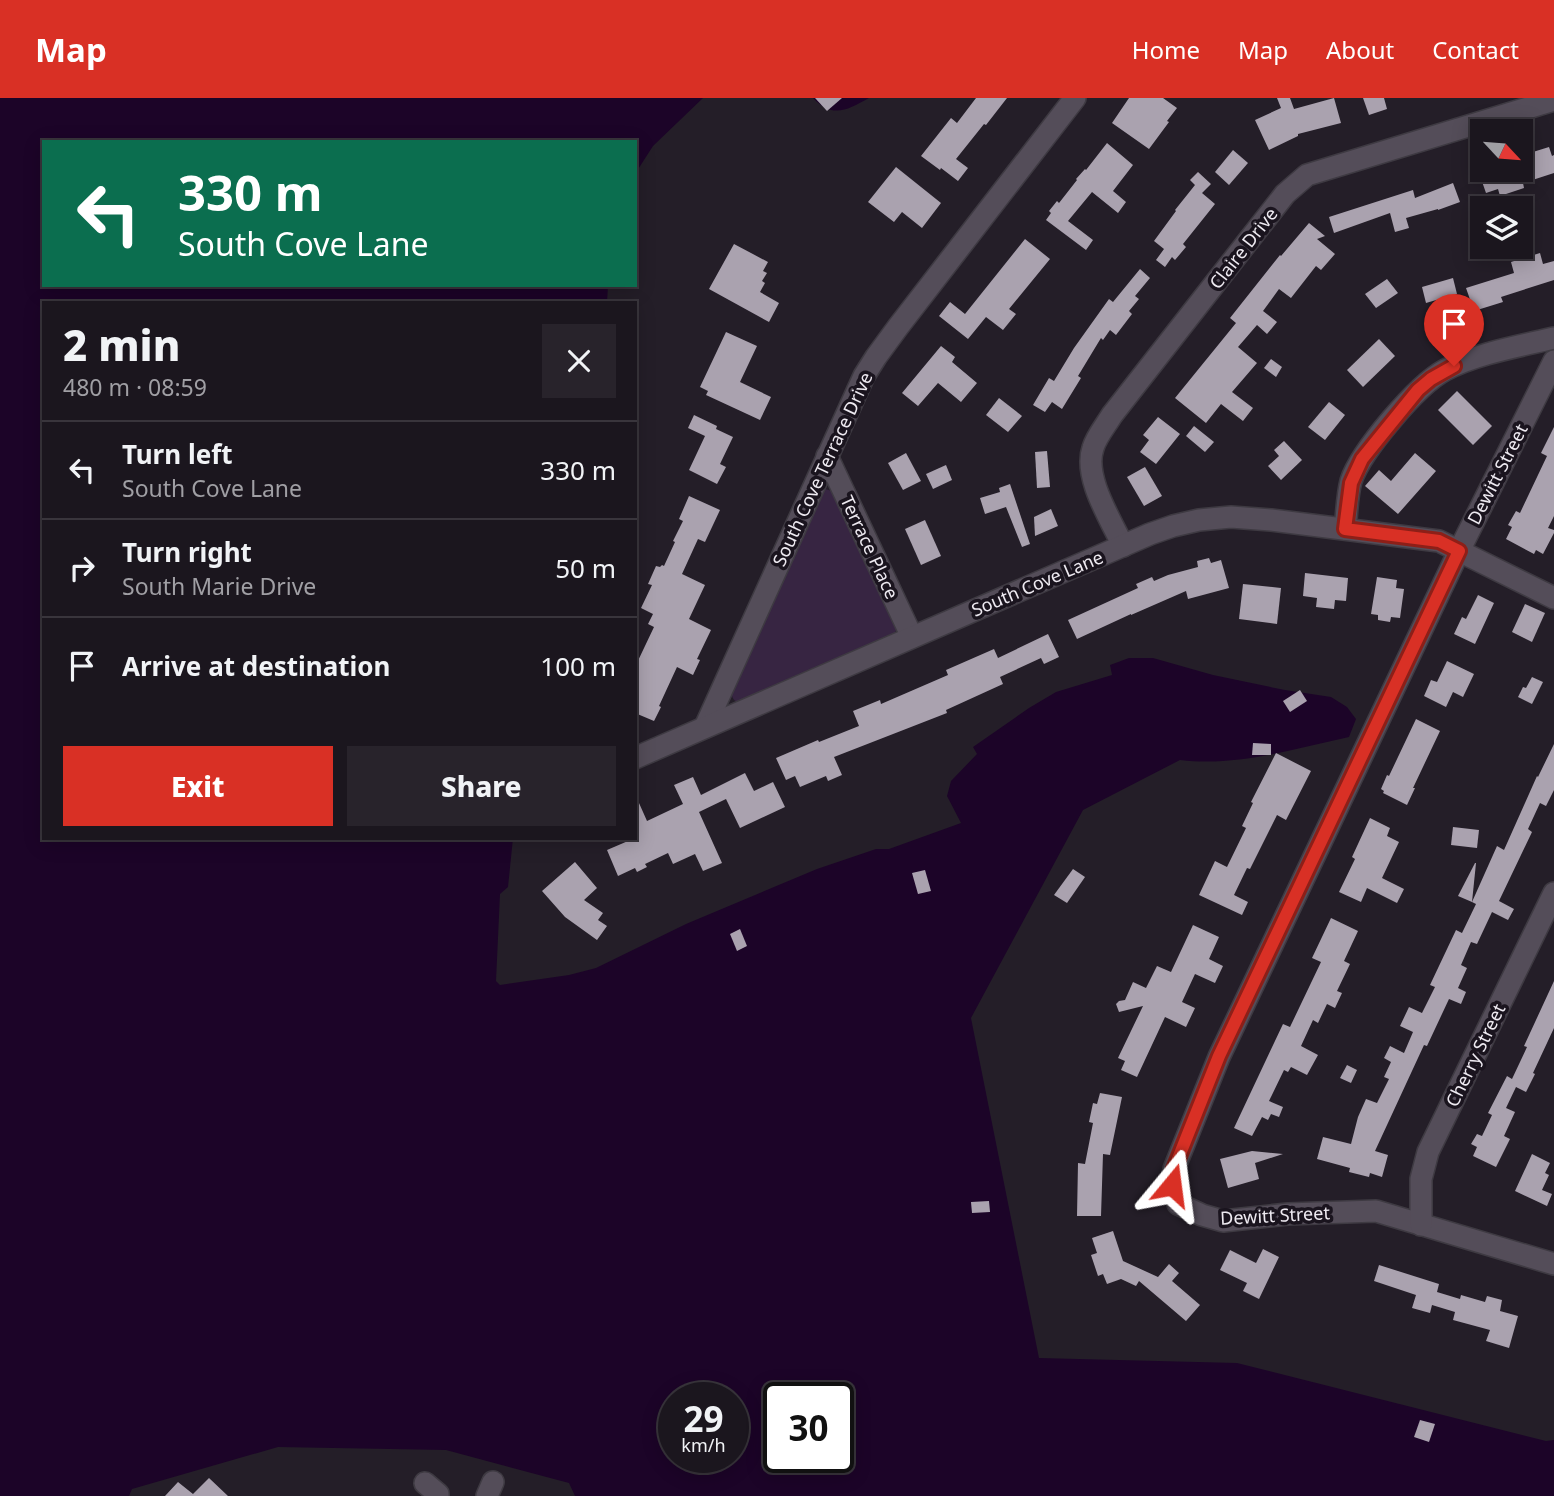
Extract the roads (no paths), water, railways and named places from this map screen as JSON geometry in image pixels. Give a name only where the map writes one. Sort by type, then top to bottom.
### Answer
[{"type":"street","name":"South Cove Terrace Drive","points":[[705,727],[864,376],[882,348],[1075,98]]},
{"type":"street","name":"Claire Drive","points":[[1123,546],[1096,489],[1091,462],[1093,447],[1112,415],[1285,194],[1307,175],[1554,100]]},
{"type":"street","points":[[1345,529],[1351,483],[1357,467],[1418,390],[1439,374],[1460,364],[1554,338]]},
{"type":"street","name":"Dewitt Street","points":[[1420,1225],[1376,1211],[1288,1214],[1223,1221],[1202,1216],[1178,1204],[1172,1185],[1174,1169],[1219,1056],[1459,551],[1554,361]]},
{"type":"street","name":"Terrace Place","points":[[827,456],[912,637]]},
{"type":"street","name":"South Cove Lane","points":[[637,757],[1162,529],[1214,517],[1271,520],[1439,541],[1554,598]]},
{"type":"street","name":"Cherry Street","points":[[1420,1225],[1421,1179],[1428,1152],[1554,892]]},
{"type":"street","points":[[1420,1225],[1554,1264]]}]
